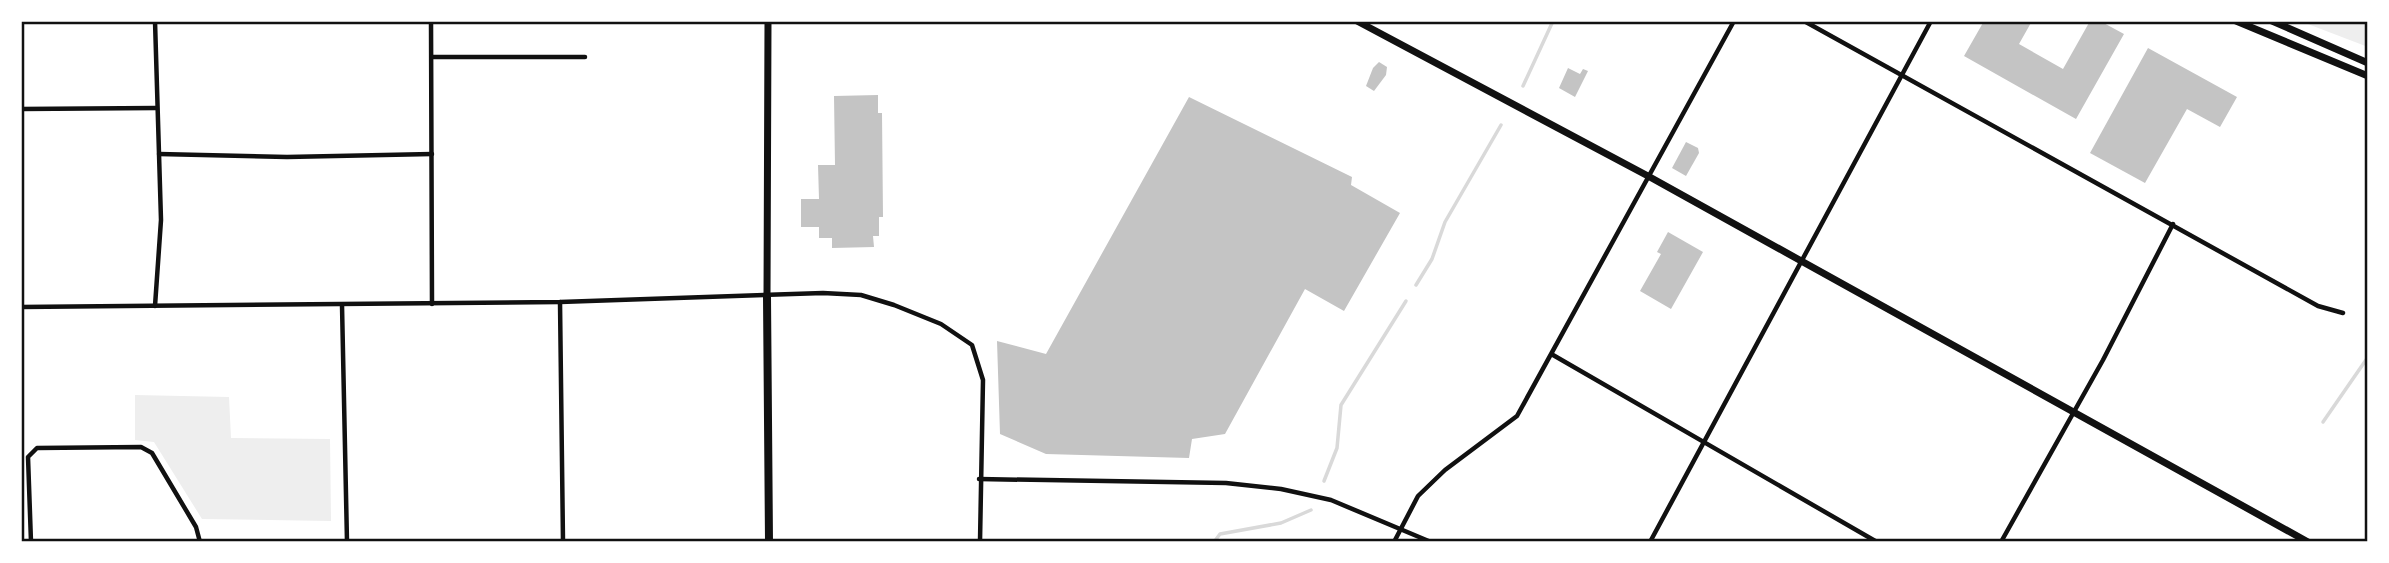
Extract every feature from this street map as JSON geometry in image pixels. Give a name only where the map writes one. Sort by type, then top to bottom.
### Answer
[{"type":"main road","points":[[768,21],[769,542]]},
{"type":"main road","points":[[1357,21],[1648,176],[2308,542]]},
{"type":"main road","points":[[2236,21],[2368,76]]},
{"type":"main road","points":[[2272,21],[2368,63]]},
{"type":"street","points":[[155,21],[161,220],[156,306]]},
{"type":"street","points":[[431,21],[432,304]]},
{"type":"street","points":[[1394,542],[1399,526],[1419,496],[1445,470],[1517,416],[1553,355],[1734,21]]},
{"type":"street","points":[[1804,21],[2319,306],[2343,313]]},
{"type":"street","points":[[1650,542],[1799,261],[1931,21]]},
{"type":"street","points":[[432,57],[585,57]]},
{"type":"street","points":[[21,109],[156,108]]},
{"type":"street","points":[[159,154],[287,157],[432,154]]},
{"type":"street","points":[[2001,542],[2075,411],[2173,224]]},
{"type":"street","points":[[21,307],[432,304],[767,297],[823,293],[861,295],[941,324],[972,345],[983,380],[979,480],[980,542]]},
{"type":"street","points":[[560,302],[562,542]]},
{"type":"street","points":[[342,305],[347,542]]},
{"type":"street","points":[[1553,355],[1877,542]]},
{"type":"street","points":[[31,542],[28,457],[31,451],[37,448],[141,447],[152,453],[196,527],[200,542]]},
{"type":"street","points":[[979,480],[1226,483],[1269,488],[1331,500],[1399,526],[1430,542]]},
{"type":"shaded area","points":[[2300,21],[2368,21],[2368,47]]},
{"type":"shaded area","points":[[135,395],[229,397],[231,438],[330,439],[331,521],[202,519],[154,442],[135,440]]},
{"type":"building","points":[[1984,21],[2032,21],[2019,44],[2063,69],[2090,21],[2100,21],[2124,34],[2076,119],[1964,56]]},
{"type":"building","points":[[2148,48],[2237,97],[2220,127],[2187,109],[2145,183],[2090,153]]},
{"type":"building","points":[[1379,62],[1387,67],[1386,75],[1374,91],[1366,86],[1373,68]]},
{"type":"building","points":[[1568,68],[1580,74],[1583,69],[1588,71],[1575,97],[1559,88]]},
{"type":"building","points":[[878,95],[878,113],[882,113],[883,217],[879,217],[879,236],[873,236],[874,247],[832,248],[832,238],[819,238],[819,227],[801,227],[801,199],[819,199],[818,165],[835,165],[834,96]]},
{"type":"building","points":[[1189,97],[1352,177],[1351,185],[1400,213],[1344,311],[1305,289],[1225,434],[1192,439],[1189,458],[1046,454],[1000,434],[997,341],[1046,354]]},
{"type":"building","points":[[1686,142],[1698,148],[1699,153],[1686,176],[1672,168]]},
{"type":"building","points":[[1668,232],[1703,252],[1671,309],[1640,291],[1661,254],[1657,252]]},
{"type":"waterway","points":[[1523,86],[1553,21]]},
{"type":"waterway","points":[[1416,285],[1432,259],[1445,222],[1501,125]]},
{"type":"waterway","points":[[1324,481],[1337,448],[1341,405],[1406,301]]},
{"type":"waterway","points":[[2323,422],[2368,357]]},
{"type":"waterway","points":[[1214,542],[1220,534],[1281,523],[1311,510]]}]
